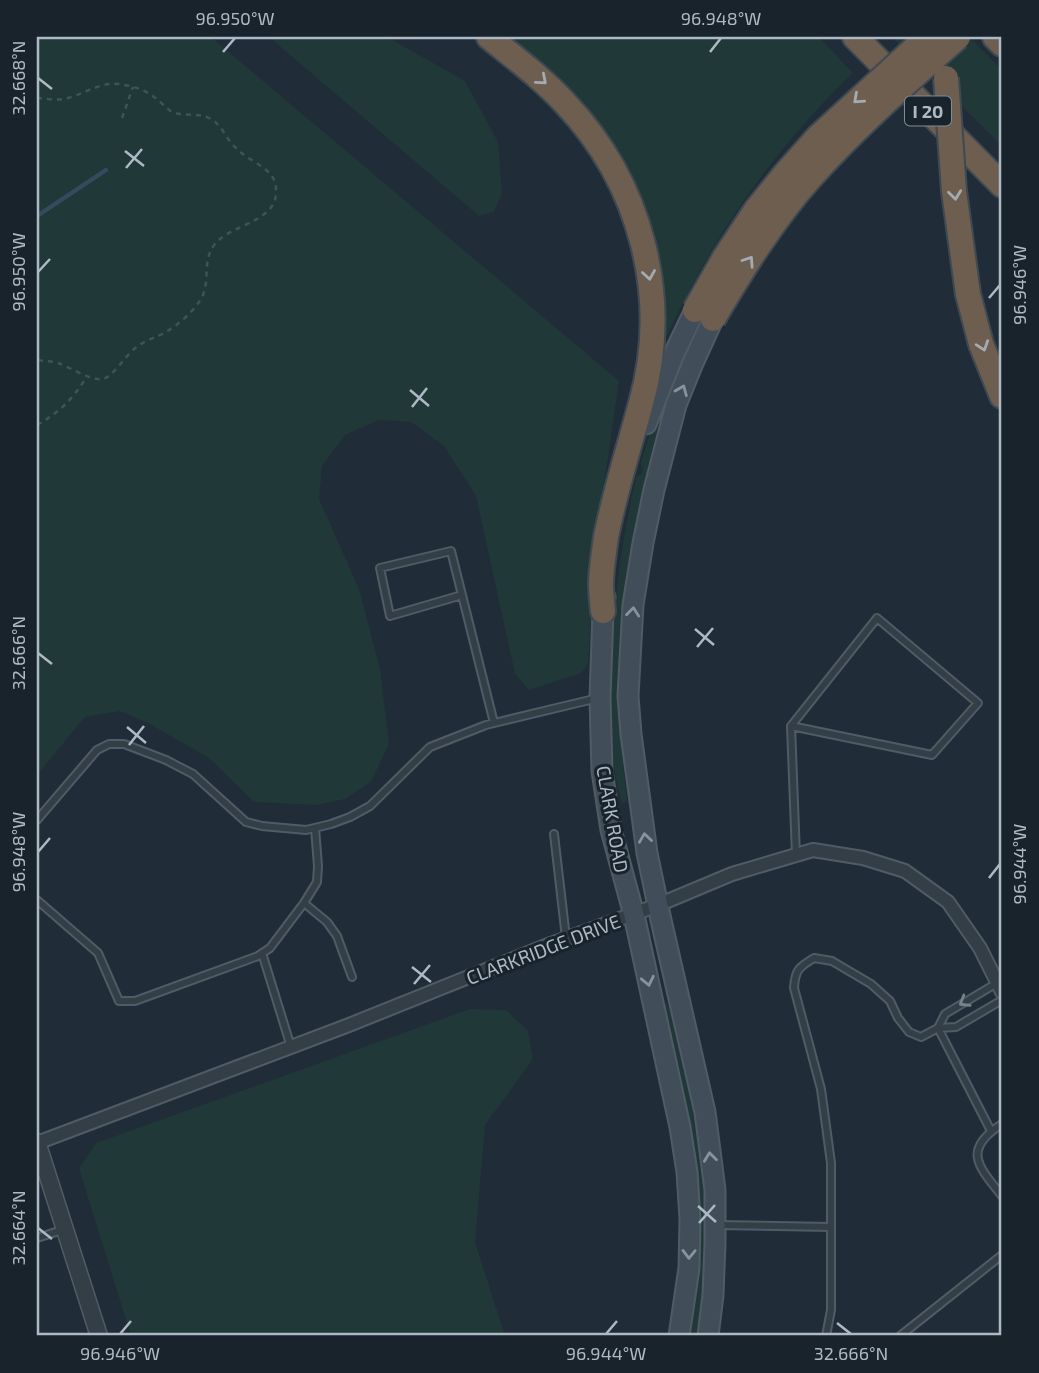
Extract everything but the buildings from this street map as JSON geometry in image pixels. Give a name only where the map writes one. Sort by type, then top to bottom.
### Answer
[{"type":"highway","points":[[489,37],[555,92],[590,131],[610,162],[632,206],[643,242],[652,296],[653,325],[649,370],[621,472],[604,553],[601,585],[603,611]]},
{"type":"highway","name":"I 20","points":[[855,37],[1002,185]]},
{"type":"highway","points":[[704,315],[725,257],[756,210],[818,137],[927,37]]},
{"type":"highway","points":[[950,37],[946,78],[954,191],[968,294],[981,344],[1002,396]]},
{"type":"highway","points":[[704,315],[808,180],[866,119],[958,37]]},
{"type":"highway","points":[[995,37],[1002,44]]},
{"type":"main road","name":"CLARK ROAD","points":[[679,1336],[689,1269],[687,1172],[680,1126],[634,915],[611,830],[602,771],[600,698],[603,611],[627,489],[650,409],[673,355],[704,315]]},
{"type":"main road","name":"CLARK ROAD","points":[[704,315],[693,363],[676,405],[646,530],[633,605],[629,709],[647,853],[705,1112],[715,1190],[713,1295],[708,1336]]},
{"type":"street","name":"CLARKRIDGE DRIVE","points":[[37,1142],[291,1047],[548,945],[634,915],[732,874],[813,850],[863,858],[905,871],[948,902],[980,948],[1000,988]]},
{"type":"street","points":[[37,1142],[42,1178],[65,1228],[99,1336]]},
{"type":"lane","points":[[463,595],[390,616],[380,568],[451,551],[463,595],[494,723]]},
{"type":"lane","points":[[792,726],[932,755],[978,703],[877,618],[792,726],[796,855]]},
{"type":"lane","points":[[37,820],[97,750],[109,744],[124,744],[166,760],[192,774],[246,822],[306,830],[350,817],[370,806],[430,747],[494,723],[600,698]]},
{"type":"lane","points":[[37,900],[98,953],[118,1001],[135,1001],[270,948],[317,882],[315,828]]},
{"type":"lane","points":[[554,834],[567,940]]},
{"type":"lane","points":[[304,903],[327,922],[337,936],[352,977]]},
{"type":"lane","points":[[262,953],[291,1047]]},
{"type":"lane","points":[[826,1336],[831,1310],[831,1163],[821,1089],[794,988],[794,977],[800,967],[814,958],[832,961],[871,984],[890,1001],[909,1032],[921,1038],[938,1028],[956,1027],[1002,1000]]},
{"type":"lane","points":[[938,1028],[945,1014],[1000,988]]},
{"type":"lane","points":[[938,1028],[991,1131]]},
{"type":"lane","points":[[1002,1125],[991,1131],[980,1143],[977,1153],[981,1169],[1002,1196]]},
{"type":"lane","points":[[715,1225],[831,1227]]},
{"type":"lane","points":[[37,1238],[65,1228]]},
{"type":"lane","points":[[900,1336],[1002,1255]]},
{"type":"path","points":[[37,98],[66,99],[107,84],[133,87],[152,95],[168,110],[183,115],[208,117],[236,149],[274,176],[276,186],[276,198],[272,207],[228,233],[213,246],[206,264],[206,286],[190,312],[166,332],[135,347],[108,377],[99,379],[59,363],[37,360]]},
{"type":"path","points":[[122,118],[133,87]]},
{"type":"path","points":[[37,425],[65,406],[87,376]]},
{"type":"green space","points":[[37,37],[211,37],[619,381],[596,541],[588,664],[581,673],[529,690],[515,674],[476,496],[444,446],[411,422],[379,420],[345,435],[322,466],[319,499],[359,589],[380,669],[389,744],[371,782],[345,799],[316,805],[254,802],[209,758],[148,723],[120,711],[85,717],[37,775]]},
{"type":"green space","points":[[269,37],[387,37],[465,81],[498,142],[502,193],[494,212],[479,216]]},
{"type":"green space","points":[[500,37],[819,37],[853,73],[797,132],[748,196],[704,264],[663,340],[638,201]]},
{"type":"green space","points":[[892,37],[969,37],[1002,70],[1002,146]]},
{"type":"green space","points":[[655,418],[664,422],[637,516],[623,610],[620,705],[627,802],[622,803],[614,764],[610,723],[611,643],[627,519],[636,478],[641,475],[641,461]]},
{"type":"green space","points":[[667,1003],[676,1025],[694,1098],[706,1188],[707,1259],[699,1336],[691,1336],[697,1251],[693,1145],[663,1004]]},
{"type":"green space","points":[[470,1009],[506,1010],[528,1031],[533,1059],[485,1125],[475,1242],[505,1336],[131,1336],[79,1168],[96,1143]]},
{"type":"waterway","points":[[37,216],[106,170]]}]
